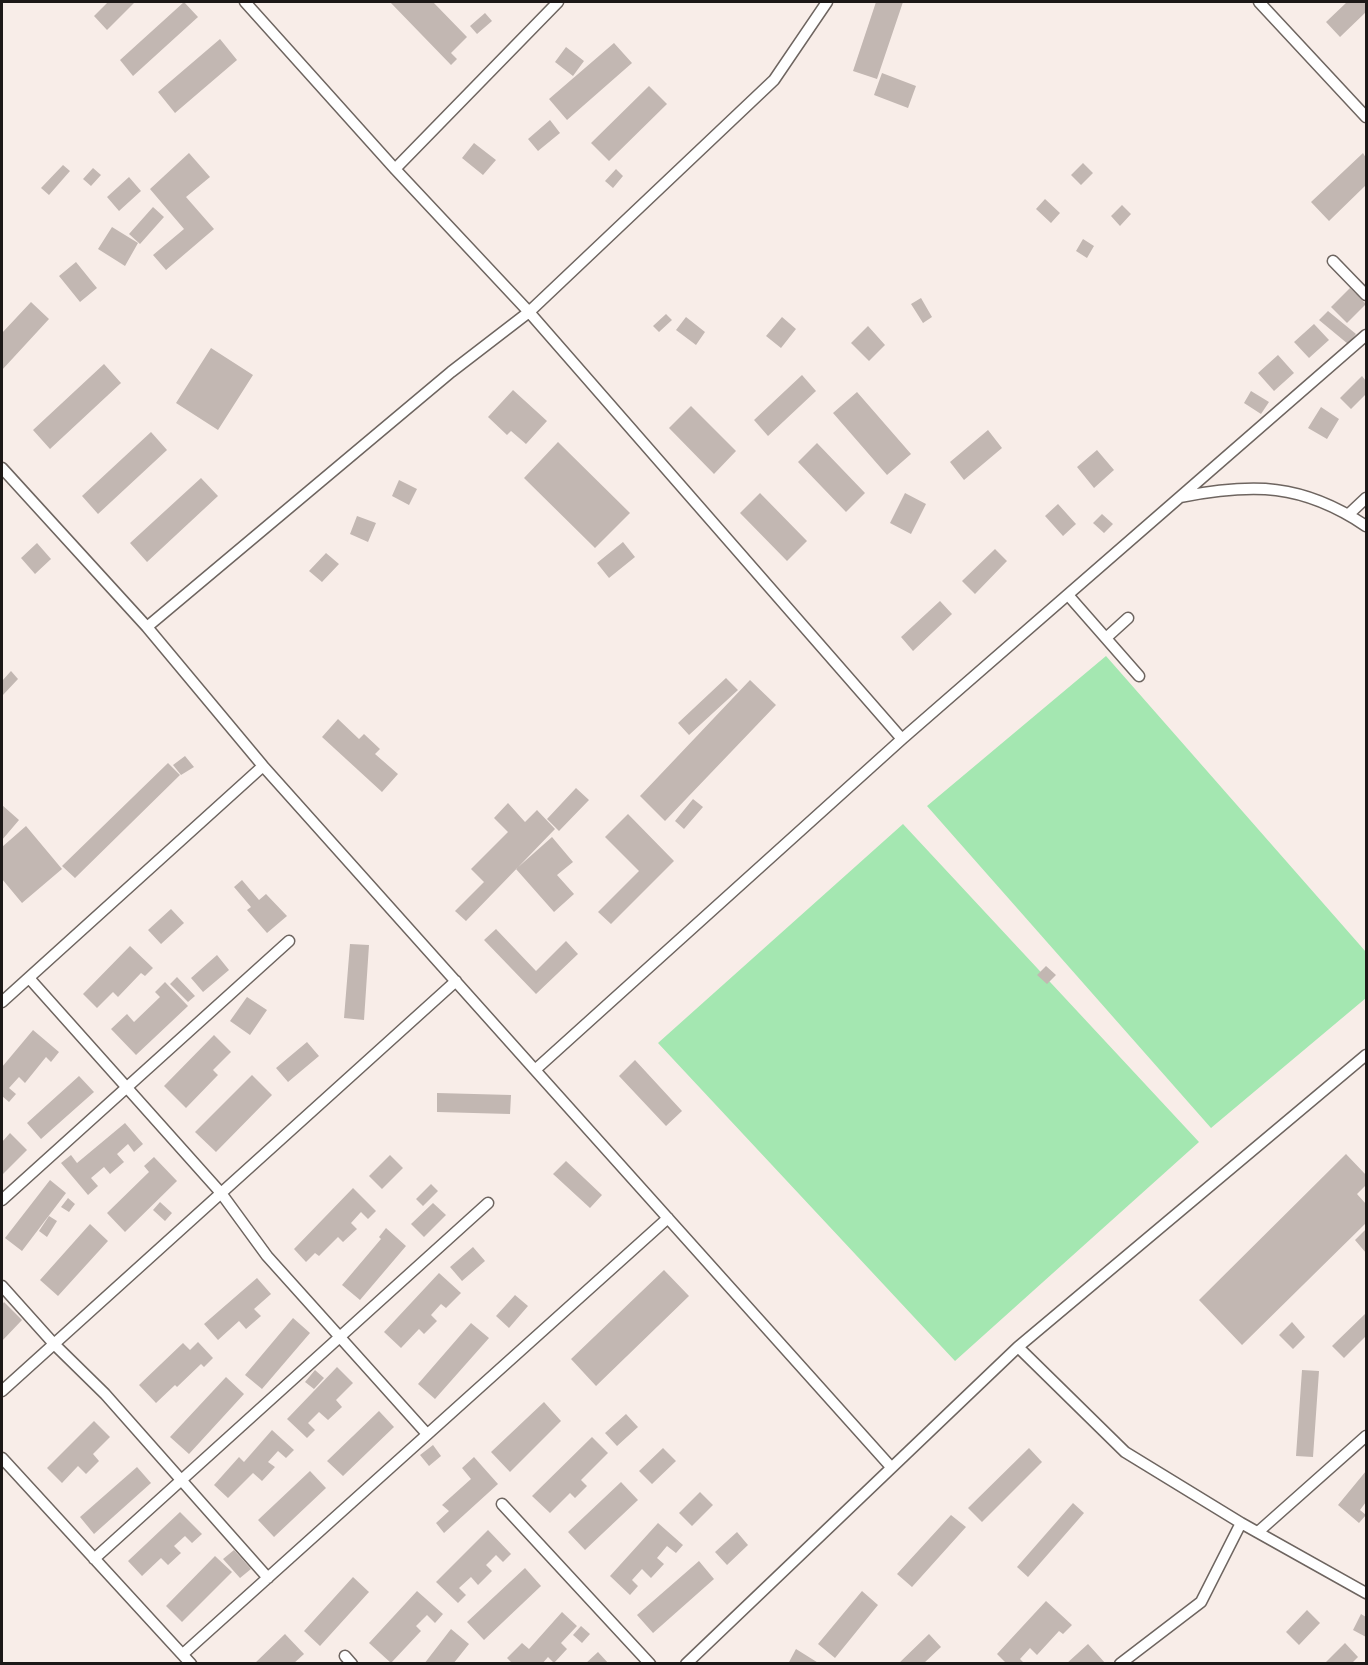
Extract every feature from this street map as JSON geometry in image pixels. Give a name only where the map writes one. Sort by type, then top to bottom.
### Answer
[{"type":"lane","points":[[245,2],[395,170],[529,312],[902,739]]},
{"type":"lane","points":[[395,170],[558,2]]},
{"type":"lane","points":[[147,627],[451,372],[529,312],[774,80],[827,2]]},
{"type":"lane","points":[[1259,2],[1366,117]]},
{"type":"lane","points":[[1333,261],[1366,295]]},
{"type":"lane","points":[[536,1070],[902,739],[1366,335]]},
{"type":"lane","points":[[2,468],[147,627],[263,766],[891,1467]]},
{"type":"lane","points":[[1180,497],[1229,488],[1269,489],[1311,497],[1349,514],[1366,526]]},
{"type":"lane","points":[[1349,514],[1366,498]]},
{"type":"lane","points":[[1068,595],[1139,676]]},
{"type":"lane","points":[[1106,638],[1128,618]]},
{"type":"lane","points":[[2,1002],[263,766]]},
{"type":"lane","points":[[2,1200],[289,941]]},
{"type":"lane","points":[[29,978],[221,1193],[267,1256],[427,1434]]},
{"type":"lane","points":[[2,1391],[456,981]]},
{"type":"lane","points":[[686,1664],[1018,1347],[1366,1055]]},
{"type":"lane","points":[[94,1559],[488,1203]]},
{"type":"lane","points":[[183,1654],[668,1218]]},
{"type":"lane","points":[[2,1286],[54,1344],[105,1394],[268,1578]]},
{"type":"lane","points":[[1018,1347],[1125,1452],[1241,1523],[1366,1593]]},
{"type":"lane","points":[[1258,1532],[1366,1436]]},
{"type":"lane","points":[[2,1458],[191,1664]]},
{"type":"lane","points":[[502,1504],[650,1664]]},
{"type":"lane","points":[[1120,1664],[1201,1602],[1241,1523]]},
{"type":"green space","points":[[1106,656],[1366,952],[1366,998],[1211,1128],[927,806]]},
{"type":"green space","points":[[903,824],[1199,1142],[955,1361],[658,1043]]},
{"type":"building","points":[[108,2],[135,2],[107,30],[94,16]]},
{"type":"building","points":[[184,2],[198,17],[133,76],[120,60]]},
{"type":"building","points":[[390,2],[433,2],[467,37],[451,53],[457,59],[451,65]]},
{"type":"building","points":[[876,2],[903,2],[877,79],[853,71]]},
{"type":"building","points":[[1347,2],[1366,2],[1366,12],[1340,37],[1326,22]]},
{"type":"building","points":[[485,13],[492,21],[477,34],[470,26]]},
{"type":"building","points":[[220,39],[237,60],[175,113],[158,92]]},
{"type":"building","points":[[614,43],[632,63],[567,120],[549,99]]},
{"type":"building","points":[[566,47],[584,61],[573,76],[555,62]]},
{"type":"building","points":[[882,73],[916,86],[908,108],[874,95]]},
{"type":"building","points":[[649,86],[667,104],[609,161],[591,143]]},
{"type":"building","points":[[550,120],[560,133],[538,151],[528,139]]},
{"type":"building","points":[[474,143],[496,160],[483,175],[462,158]]},
{"type":"building","points":[[189,153],[210,177],[186,197],[214,229],[166,270],[153,255],[184,229],[150,189]]},
{"type":"building","points":[[1363,153],[1366,158],[1366,185],[1329,221],[1311,202]]},
{"type":"building","points":[[1083,163],[1093,173],[1081,185],[1071,175]]},
{"type":"building","points":[[63,165],[70,171],[49,195],[41,188]]},
{"type":"building","points":[[93,168],[101,175],[91,186],[83,179]]},
{"type":"building","points":[[616,169],[623,176],[613,188],[605,181]]},
{"type":"building","points":[[129,177],[141,191],[119,211],[107,197]]},
{"type":"building","points":[[1045,199],[1060,213],[1051,223],[1036,209]]},
{"type":"building","points":[[1122,205],[1131,214],[1120,226],[1111,216]]},
{"type":"building","points":[[153,207],[164,217],[140,244],[129,234]]},
{"type":"building","points":[[112,227],[138,243],[125,266],[98,249]]},
{"type":"building","points":[[1083,239],[1094,246],[1087,258],[1076,251]]},
{"type":"building","points":[[76,262],[97,288],[80,302],[59,276]]},
{"type":"building","points":[[1350,288],[1366,304],[1347,323],[1331,307]]},
{"type":"building","points":[[921,298],[932,317],[923,323],[911,304]]},
{"type":"building","points":[[31,302],[49,319],[2,370],[2,333]]},
{"type":"building","points":[[1328,311],[1356,334],[1348,344],[1319,320]]},
{"type":"building","points":[[666,314],[672,320],[659,332],[653,326]]},
{"type":"building","points":[[686,317],[705,332],[696,345],[676,330]]},
{"type":"building","points":[[782,317],[796,329],[781,348],[766,336]]},
{"type":"building","points":[[1314,324],[1329,340],[1309,358],[1294,342]]},
{"type":"building","points":[[868,326],[885,345],[869,361],[851,343]]},
{"type":"building","points":[[211,348],[253,375],[218,430],[176,403]]},
{"type":"building","points":[[1278,355],[1294,373],[1274,391],[1258,373]]},
{"type":"building","points":[[104,364],[121,383],[50,449],[33,430]]},
{"type":"building","points":[[802,375],[816,391],[768,436],[754,420]]},
{"type":"building","points":[[1362,376],[1366,381],[1366,394],[1351,409],[1340,398]]},
{"type":"building","points":[[513,390],[547,421],[526,444],[511,431],[507,435],[488,417]]},
{"type":"building","points":[[1251,391],[1269,402],[1261,414],[1244,403]]},
{"type":"building","points":[[857,392],[911,454],[887,475],[833,413]]},
{"type":"building","points":[[691,406],[736,451],[714,474],[669,428]]},
{"type":"building","points":[[1321,407],[1339,419],[1327,439],[1308,428]]},
{"type":"building","points":[[988,430],[1002,448],[964,480],[950,462]]},
{"type":"building","points":[[151,432],[167,450],[98,514],[82,496]]},
{"type":"building","points":[[558,442],[630,513],[595,548],[524,478]]},
{"type":"building","points":[[817,443],[865,493],[846,512],[798,462]]},
{"type":"building","points":[[1097,450],[1114,470],[1094,488],[1077,467]]},
{"type":"building","points":[[201,478],[218,496],[147,562],[130,543]]},
{"type":"building","points":[[399,480],[417,489],[409,505],[392,496]]},
{"type":"building","points":[[760,493],[807,541],[787,561],[740,513]]},
{"type":"building","points":[[905,493],[926,504],[911,534],[890,523]]},
{"type":"building","points":[[1058,504],[1076,524],[1063,536],[1045,516]]},
{"type":"building","points":[[1102,514],[1113,524],[1104,533],[1093,523]]},
{"type":"building","points":[[357,516],[376,523],[368,542],[350,534]]},
{"type":"building","points":[[623,542],[635,557],[609,578],[597,563]]},
{"type":"building","points":[[37,543],[51,559],[35,574],[21,558]]},
{"type":"building","points":[[995,549],[1007,561],[975,594],[962,581]]},
{"type":"building","points":[[326,553],[339,564],[322,582],[309,571]]},
{"type":"building","points":[[940,601],[952,614],[913,651],[901,637]]},
{"type":"building","points":[[11,671],[18,679],[2,696],[2,681]]},
{"type":"building","points":[[726,678],[738,690],[689,735],[678,723]]},
{"type":"building","points":[[750,680],[776,705],[665,821],[640,796]]},
{"type":"building","points":[[338,719],[359,739],[364,734],[380,749],[375,754],[398,774],[382,792],[322,737]]},
{"type":"building","points":[[185,756],[194,767],[181,775],[173,765]]},
{"type":"building","points":[[168,763],[180,775],[75,878],[62,866]]},
{"type":"building","points":[[576,788],[589,800],[559,831],[547,819]]},
{"type":"building","points":[[693,799],[703,807],[684,829],[675,821]]},
{"type":"building","points":[[508,803],[525,822],[537,810],[555,829],[466,921],[455,911],[484,882],[471,869],[508,832],[494,818]]},
{"type":"building","points":[[2,805],[19,820],[2,840]]},
{"type":"building","points":[[628,814],[674,861],[611,924],[598,912],[639,871],[605,837]]},
{"type":"building","points":[[26,826],[62,869],[22,903],[2,879],[2,847]]},
{"type":"building","points":[[552,837],[573,862],[557,875],[574,894],[554,912],[516,869]]},
{"type":"building","points":[[242,880],[259,900],[266,894],[287,916],[267,933],[247,910],[251,907],[234,887]]},
{"type":"building","points":[[171,909],[184,923],[161,944],[148,930]]},
{"type":"building","points":[[496,929],[536,971],[566,941],[578,954],[536,994],[484,940]]},
{"type":"building","points":[[350,944],[369,945],[364,1020],[344,1018]]},
{"type":"building","points":[[130,946],[153,968],[145,976],[141,973],[118,997],[113,992],[97,1008],[83,994]]},
{"type":"building","points":[[217,955],[229,970],[203,992],[191,978]]},
{"type":"building","points":[[1046,966],[1056,975],[1047,984],[1037,975]]},
{"type":"building","points":[[177,977],[195,996],[188,1002],[170,984]]},
{"type":"building","points":[[165,982],[188,1006],[136,1055],[111,1029],[127,1014],[134,1022],[160,997],[155,992]]},
{"type":"building","points":[[247,997],[267,1010],[250,1035],[230,1021]]},
{"type":"building","points":[[33,1030],[59,1052],[51,1062],[46,1057],[25,1083],[19,1077],[9,1088],[16,1094],[9,1102],[2,1096],[2,1067]]},
{"type":"building","points":[[214,1035],[231,1052],[213,1070],[218,1075],[186,1108],[164,1086]]},
{"type":"building","points":[[307,1042],[319,1056],[288,1082],[276,1068]]},
{"type":"building","points":[[635,1060],[682,1111],[666,1126],[619,1076]]},
{"type":"building","points":[[252,1075],[272,1095],[216,1152],[195,1132]]},
{"type":"building","points":[[79,1076],[94,1092],[41,1139],[27,1123]]},
{"type":"building","points":[[437,1093],[511,1095],[510,1114],[437,1112]]},
{"type":"building","points":[[125,1123],[143,1144],[134,1152],[128,1144],[117,1154],[124,1162],[110,1174],[104,1167],[91,1178],[98,1186],[88,1195],[61,1163],[71,1155],[77,1163]]},
{"type":"building","points":[[10,1133],[27,1150],[2,1175],[2,1142]]},
{"type":"building","points":[[1346,1154],[1366,1175],[1366,1185],[1357,1194],[1366,1204],[1366,1223],[1242,1345],[1199,1300]]},
{"type":"building","points":[[390,1155],[403,1168],[382,1189],[369,1176]]},
{"type":"building","points":[[154,1157],[177,1181],[125,1232],[107,1213],[149,1172],[144,1166]]},
{"type":"building","points":[[566,1161],[602,1195],[590,1208],[553,1174]]},
{"type":"building","points":[[50,1180],[66,1193],[22,1251],[5,1238]]},
{"type":"building","points":[[431,1184],[438,1191],[423,1206],[416,1199]]},
{"type":"building","points":[[353,1188],[376,1211],[368,1219],[361,1212],[351,1223],[357,1229],[343,1242],[338,1237],[319,1256],[315,1253],[306,1262],[294,1249]]},
{"type":"building","points":[[68,1198],[75,1204],[69,1212],[61,1207]]},
{"type":"building","points":[[160,1202],[172,1213],[165,1221],[153,1210]]},
{"type":"building","points":[[433,1203],[446,1215],[424,1237],[411,1224]]},
{"type":"building","points":[[49,1216],[57,1221],[47,1237],[39,1231]]},
{"type":"building","points":[[90,1224],[108,1241],[58,1296],[40,1280]]},
{"type":"building","points":[[386,1228],[406,1246],[360,1300],[342,1285],[381,1239],[379,1237]]},
{"type":"building","points":[[1366,1229],[1366,1253],[1355,1240]]},
{"type":"building","points":[[473,1247],[485,1261],[462,1281],[450,1267]]},
{"type":"building","points":[[664,1270],[689,1296],[596,1386],[571,1359]]},
{"type":"building","points":[[439,1273],[461,1293],[446,1308],[441,1304],[431,1315],[437,1321],[424,1334],[419,1329],[401,1348],[384,1332]]},
{"type":"building","points":[[257,1278],[271,1294],[254,1309],[261,1316],[246,1329],[239,1321],[218,1340],[204,1324]]},
{"type":"building","points":[[515,1295],[528,1306],[509,1328],[496,1316]]},
{"type":"building","points":[[4,1302],[22,1320],[2,1341],[2,1305]]},
{"type":"building","points":[[1366,1313],[1366,1336],[1344,1358],[1332,1346]]},
{"type":"building","points":[[293,1318],[310,1333],[262,1389],[245,1375]]},
{"type":"building","points":[[1292,1322],[1305,1337],[1293,1349],[1279,1335]]},
{"type":"building","points":[[471,1323],[489,1338],[435,1399],[418,1384]]},
{"type":"building","points":[[198,1342],[213,1358],[204,1367],[201,1364],[156,1403],[139,1385],[183,1343],[190,1350]]},
{"type":"building","points":[[337,1367],[353,1383],[336,1400],[342,1407],[328,1420],[319,1412],[308,1423],[315,1430],[307,1438],[287,1419]]},
{"type":"building","points":[[315,1370],[324,1378],[314,1389],[305,1382]]},
{"type":"building","points":[[1302,1370],[1319,1371],[1313,1457],[1296,1456]]},
{"type":"building","points":[[226,1377],[244,1394],[189,1454],[170,1437]]},
{"type":"building","points":[[544,1402],[561,1421],[510,1472],[491,1452]]},
{"type":"building","points":[[379,1411],[394,1427],[343,1476],[327,1461]]},
{"type":"building","points":[[626,1414],[638,1427],[617,1446],[605,1433]]},
{"type":"building","points":[[94,1421],[110,1437],[93,1454],[99,1461],[86,1474],[78,1466],[62,1483],[47,1468]]},
{"type":"building","points":[[272,1430],[294,1450],[286,1458],[278,1451],[268,1462],[275,1467],[262,1481],[253,1473],[228,1498],[214,1485],[239,1457],[244,1462]]},
{"type":"building","points":[[592,1437],[608,1453],[581,1480],[587,1486],[575,1498],[570,1493],[550,1513],[532,1496]]},
{"type":"building","points":[[433,1445],[441,1456],[429,1466],[420,1455]]},
{"type":"building","points":[[663,1448],[676,1461],[652,1484],[639,1471]]},
{"type":"building","points":[[1029,1448],[1042,1462],[982,1522],[968,1508]]},
{"type":"building","points":[[474,1457],[498,1484],[444,1533],[436,1523],[449,1511],[442,1505],[471,1479],[462,1468]]},
{"type":"building","points":[[137,1467],[151,1483],[94,1534],[80,1517]]},
{"type":"building","points":[[310,1471],[326,1488],[274,1537],[258,1520]]},
{"type":"building","points":[[1366,1471],[1366,1502],[1360,1510],[1366,1515],[1359,1523],[1338,1505]]},
{"type":"building","points":[[621,1482],[638,1500],[585,1550],[568,1532]]},
{"type":"building","points":[[700,1492],[713,1505],[692,1526],[679,1513]]},
{"type":"building","points":[[1073,1503],[1084,1513],[1028,1577],[1017,1567]]},
{"type":"building","points":[[180,1512],[202,1534],[192,1543],[185,1536],[174,1546],[181,1553],[168,1565],[161,1558],[142,1576],[128,1561]]},
{"type":"building","points":[[951,1515],[966,1527],[912,1587],[897,1574]]},
{"type":"building","points":[[658,1523],[683,1545],[676,1553],[667,1546],[657,1558],[664,1564],[651,1578],[642,1569],[632,1580],[638,1586],[630,1595],[610,1576]]},
{"type":"building","points":[[488,1530],[511,1554],[503,1562],[496,1555],[486,1565],[492,1571],[478,1585],[471,1577],[459,1588],[466,1595],[458,1603],[436,1582]]},
{"type":"building","points":[[737,1532],[748,1545],[727,1565],[715,1552]]},
{"type":"building","points":[[234,1550],[251,1569],[240,1578],[223,1559]]},
{"type":"building","points":[[215,1556],[232,1572],[182,1622],[166,1606]]},
{"type":"building","points":[[699,1561],[714,1579],[653,1633],[637,1615]]},
{"type":"building","points":[[525,1568],[541,1586],[484,1640],[467,1622]]},
{"type":"building","points":[[353,1577],[369,1592],[320,1646],[304,1631]]},
{"type":"building","points":[[417,1591],[443,1614],[435,1623],[427,1615],[416,1626],[421,1631],[391,1663],[369,1643]]},
{"type":"building","points":[[862,1591],[878,1605],[835,1658],[818,1644]]},
{"type":"building","points":[[1046,1601],[1072,1625],[1063,1634],[1059,1631],[1037,1655],[1030,1648],[1020,1659],[1025,1664],[1007,1664],[997,1654]]},
{"type":"building","points":[[1307,1610],[1320,1623],[1299,1645],[1286,1632]]},
{"type":"building","points":[[562,1612],[577,1626],[561,1643],[567,1649],[554,1663],[548,1657],[542,1664],[513,1664],[507,1658],[522,1643],[529,1649]]},
{"type":"building","points":[[1361,1614],[1366,1617],[1366,1637],[1353,1630]]},
{"type":"building","points":[[581,1626],[590,1634],[582,1643],[573,1635]]},
{"type":"building","points":[[451,1629],[469,1644],[453,1664],[424,1664]]},
{"type":"building","points":[[285,1634],[304,1654],[293,1664],[254,1664]]},
{"type":"building","points":[[929,1634],[941,1647],[923,1664],[898,1664]]},
{"type":"building","points":[[1345,1643],[1358,1657],[1351,1664],[1324,1664]]},
{"type":"building","points":[[1088,1644],[1106,1664],[1066,1664]]},
{"type":"building","points":[[796,1649],[820,1664],[788,1664]]},
{"type":"building","points":[[598,1652],[609,1664],[585,1664]]}]
